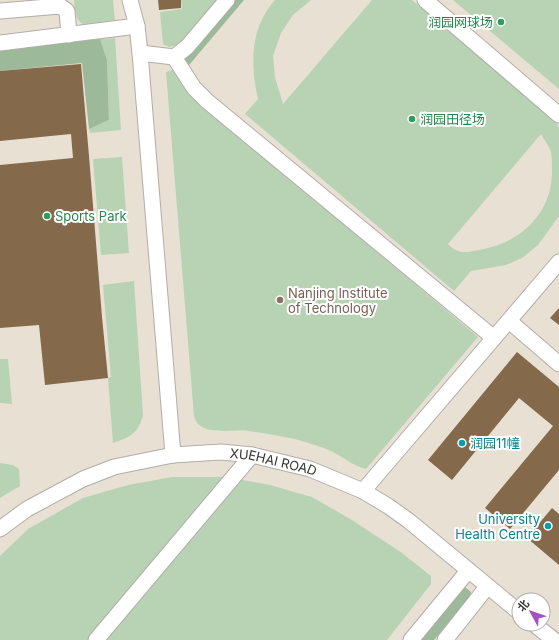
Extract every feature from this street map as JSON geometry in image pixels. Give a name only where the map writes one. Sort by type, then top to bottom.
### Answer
[{"type":"street","points":[[130,0],[137,26]]},
{"type":"street","points":[[138,0],[137,26],[173,455]]},
{"type":"street","points":[[140,53],[174,56],[187,46],[227,0]]},
{"type":"street","points":[[426,0],[559,115]]},
{"type":"street","points":[[0,11],[60,6],[67,11],[69,35]]},
{"type":"street","points":[[0,43],[137,26]]},
{"type":"street","points":[[174,56],[194,88],[207,101],[494,338]]},
{"type":"street","points":[[364,491],[559,262]]},
{"type":"street","points":[[509,321],[559,364]]},
{"type":"street","name":"XUEHAI ROAD","points":[[0,529],[27,509],[83,479],[114,467],[173,455],[222,452],[252,455],[310,469],[364,491],[409,521],[511,606]]},
{"type":"street","points":[[96,640],[252,455]]},
{"type":"street","points":[[411,640],[468,571]]},
{"type":"street","points":[[445,640],[488,587]]},
{"type":"street","points":[[544,632],[554,640]]},
{"type":"shaded area","name":"Nanjing Institute of Technology","points":[[0,0],[559,0],[559,640],[0,640]]},
{"type":"green space","points":[[74,0],[113,0],[115,22],[83,24],[76,17]]},
{"type":"green space","points":[[181,0],[220,0],[182,44],[169,47],[163,44],[160,12],[182,9]]},
{"type":"green space","points":[[227,0],[244,0],[184,71],[174,57]]},
{"type":"green space","name":"润园田径场","points":[[275,0],[311,0],[293,15],[281,33],[273,56],[275,77],[283,104],[372,0],[412,0],[554,119],[559,128],[559,216],[538,245],[522,258],[506,265],[471,271],[454,291],[245,114],[258,99],[255,86],[253,60],[254,47],[261,22]],"holes":[[[541,134],[551,153],[551,185],[547,199],[532,223],[521,233],[508,241],[494,246],[466,252],[458,251],[451,247],[448,244]]]},
{"type":"green space","points":[[453,0],[559,0],[559,89]]},
{"type":"green space","points":[[115,38],[121,130],[90,133],[89,129],[109,120],[107,60],[100,39]]},
{"type":"green space","points":[[100,39],[107,60],[109,120],[89,129],[82,63],[0,71],[0,49]]},
{"type":"green space","points":[[175,69],[223,122],[478,337],[366,469],[353,464],[333,452],[303,441],[249,431],[216,431],[203,427],[196,421],[194,416],[166,72]]},
{"type":"green space","points":[[122,157],[129,253],[101,255],[93,159]]},
{"type":"green space","points":[[134,281],[143,415],[136,431],[129,437],[113,443],[108,378],[111,377],[103,285]]},
{"type":"green space","points":[[0,359],[8,359],[12,404],[0,403]]},
{"type":"green space","points":[[0,463],[13,465],[19,469],[20,486],[0,498]]},
{"type":"green space","points":[[172,477],[226,477],[270,485],[312,497],[352,520],[402,553],[431,576],[431,584],[387,640],[0,640],[0,556],[28,529],[83,498],[128,485]]},
{"type":"green space","points":[[465,587],[471,592],[470,597],[434,640],[418,640],[460,589]]},
{"type":"building","points":[[158,0],[181,0],[181,8],[159,10]]},
{"type":"building","name":"Sports Park","points":[[81,64],[108,378],[45,385],[39,325],[0,328],[0,165],[73,158],[71,134],[0,141],[0,71]]},
{"type":"building","points":[[559,308],[559,325],[550,318]]},
{"type":"building","name":"润园11幢","points":[[517,352],[559,387],[559,470],[510,529],[485,508],[553,426],[519,398],[452,480],[428,460]]},
{"type":"building","name":"University Health Centre","points":[[552,508],[559,514],[559,565],[527,538]]},
{"type":"place","name":"润园网球场","points":[[501,22]]},
{"type":"place","name":"润园田径场","points":[[412,119]]},
{"type":"place","name":"Sports Park","points":[[47,216]]},
{"type":"place","name":"Nanjing Institute of Technology","points":[[280,300]]},
{"type":"place","name":"润园11幢","points":[[462,443]]},
{"type":"place","name":"University Health Centre","points":[[548,526]]}]
